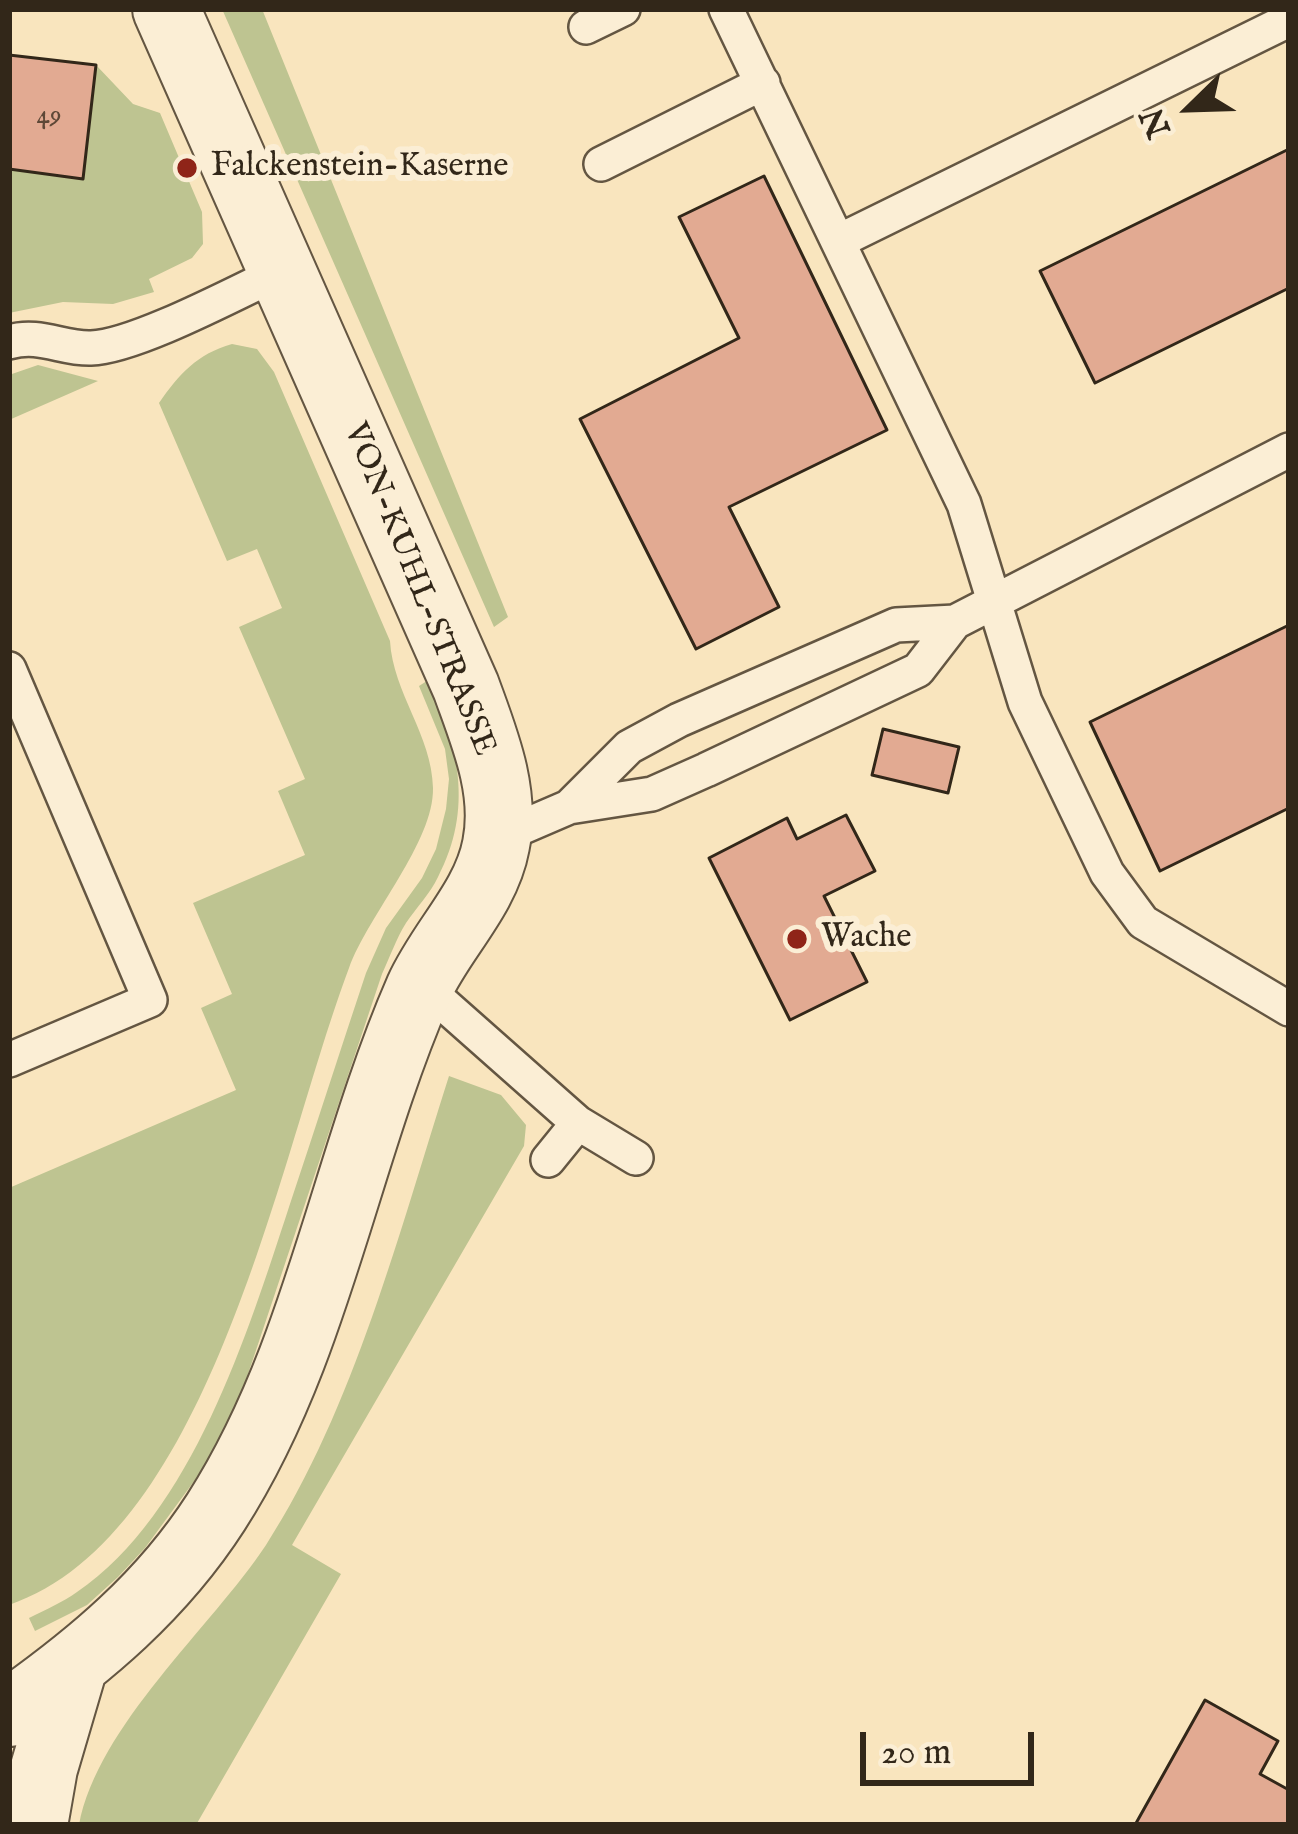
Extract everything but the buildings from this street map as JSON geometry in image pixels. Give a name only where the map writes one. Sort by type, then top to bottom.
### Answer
[{"type":"street","name":"VON-KUHL-STRASSE","points":[[9,1713],[74,1666],[159,1589],[214,1516],[252,1453],[296,1346],[379,1094],[421,984],[478,892],[497,838],[500,806],[487,743],[466,687],[166,9]]},
{"type":"street","points":[[34,1825],[44,1768],[74,1666]]},
{"type":"lane","points":[[586,28],[623,9]]},
{"type":"lane","points":[[726,9],[964,504],[1025,702],[1107,873],[1143,922],[1289,1009]]},
{"type":"lane","points":[[839,241],[1289,20]]},
{"type":"lane","points":[[601,164],[763,83]]},
{"type":"lane","points":[[9,342],[36,337],[91,348],[125,340],[282,271]]},
{"type":"lane","points":[[497,838],[568,807],[652,794],[918,670],[955,622],[1289,450]]},
{"type":"lane","points":[[568,807],[629,747],[679,721],[896,625],[955,622]]},
{"type":"lane","points":[[9,669],[150,1000],[9,1060]]},
{"type":"lane","points":[[421,984],[578,1123],[636,1158]]},
{"type":"lane","points":[[548,1160],[578,1123]]},
{"type":"green space","points":[[222,9],[262,9],[508,617],[494,627]]},
{"type":"green space","points":[[96,65],[133,104],[160,113],[202,212],[203,244],[192,258],[149,279],[154,292],[113,304],[63,302],[9,313],[9,169],[83,178]]},
{"type":"green space","points":[[232,344],[257,349],[274,372],[390,641],[398,678],[431,769],[430,809],[412,854],[349,968],[265,1231],[230,1329],[188,1421],[138,1502],[79,1565],[9,1605],[9,1188],[236,1090],[201,1008],[232,994],[193,903],[305,855],[278,791],[305,779],[239,627],[282,608],[257,549],[227,561],[159,403],[190,366]]},
{"type":"green space","points":[[38,365],[98,381],[9,420],[9,375]]},
{"type":"green space","points":[[430,679],[454,753],[459,802],[456,827],[438,877],[402,929],[382,974],[241,1395],[206,1465],[145,1548],[87,1605],[35,1631],[29,1618],[77,1592],[117,1558],[153,1517],[184,1469],[234,1363],[366,973],[386,928],[422,878],[436,849],[449,779],[445,749],[419,686]]},
{"type":"green space","points":[[449,1076],[501,1095],[526,1125],[524,1146],[292,1545],[341,1574],[196,1825],[79,1825],[108,1751],[266,1545],[325,1436],[372,1317]]},
{"type":"place","name":"Falckenstein-Kaserne","points":[[187,168]]},
{"type":"place","name":"Wache","points":[[797,939]]}]
